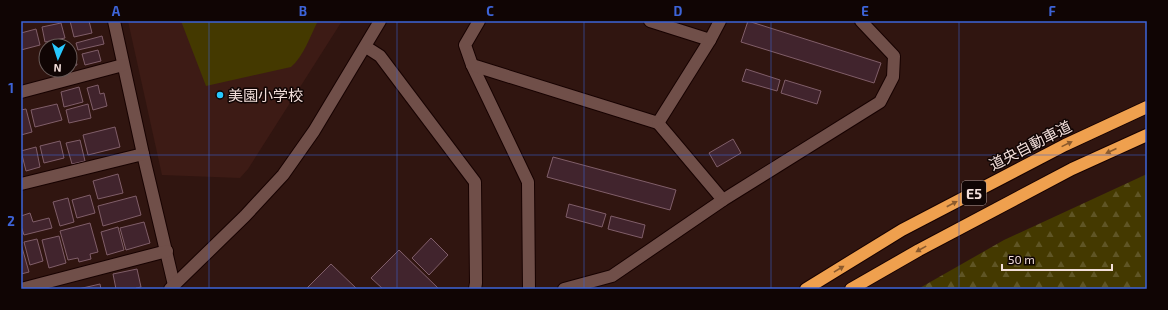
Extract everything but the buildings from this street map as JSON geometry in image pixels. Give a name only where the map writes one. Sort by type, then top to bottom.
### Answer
[{"type":"highway","name":"道央自動車道","points":[[806,289],[902,230],[1064,145],[1147,107]]},
{"type":"highway","name":"E5","points":[[851,289],[919,250],[1072,169],[1147,135]]},
{"type":"street","points":[[114,21],[143,154],[167,251],[172,287]]},
{"type":"street","points":[[172,287],[245,216],[283,175],[314,131],[366,47],[380,21]]},
{"type":"street","points":[[479,21],[465,45],[472,65],[528,182],[529,289]]},
{"type":"street","points":[[650,21],[710,40]]},
{"type":"street","points":[[658,123],[710,40],[720,21]]},
{"type":"street","points":[[564,289],[612,276],[723,200],[880,102],[893,77],[894,56],[861,21]]},
{"type":"street","points":[[366,47],[380,56],[475,182],[475,289]]},
{"type":"street","points":[[21,92],[123,65]]},
{"type":"street","points":[[472,65],[658,123],[723,200]]},
{"type":"street","points":[[21,184],[143,154]]},
{"type":"street","points":[[21,289],[167,251]]},
{"type":"shaded area","name":"美園小学校","points":[[128,21],[342,21],[248,169],[240,178],[162,175]]},
{"type":"green space","points":[[181,21],[318,21],[303,52],[291,67],[206,86]]},
{"type":"green space","points":[[1147,174],[1147,289],[918,289],[1004,240]]},
{"type":"place","name":"美園小学校","points":[[220,95]]}]
